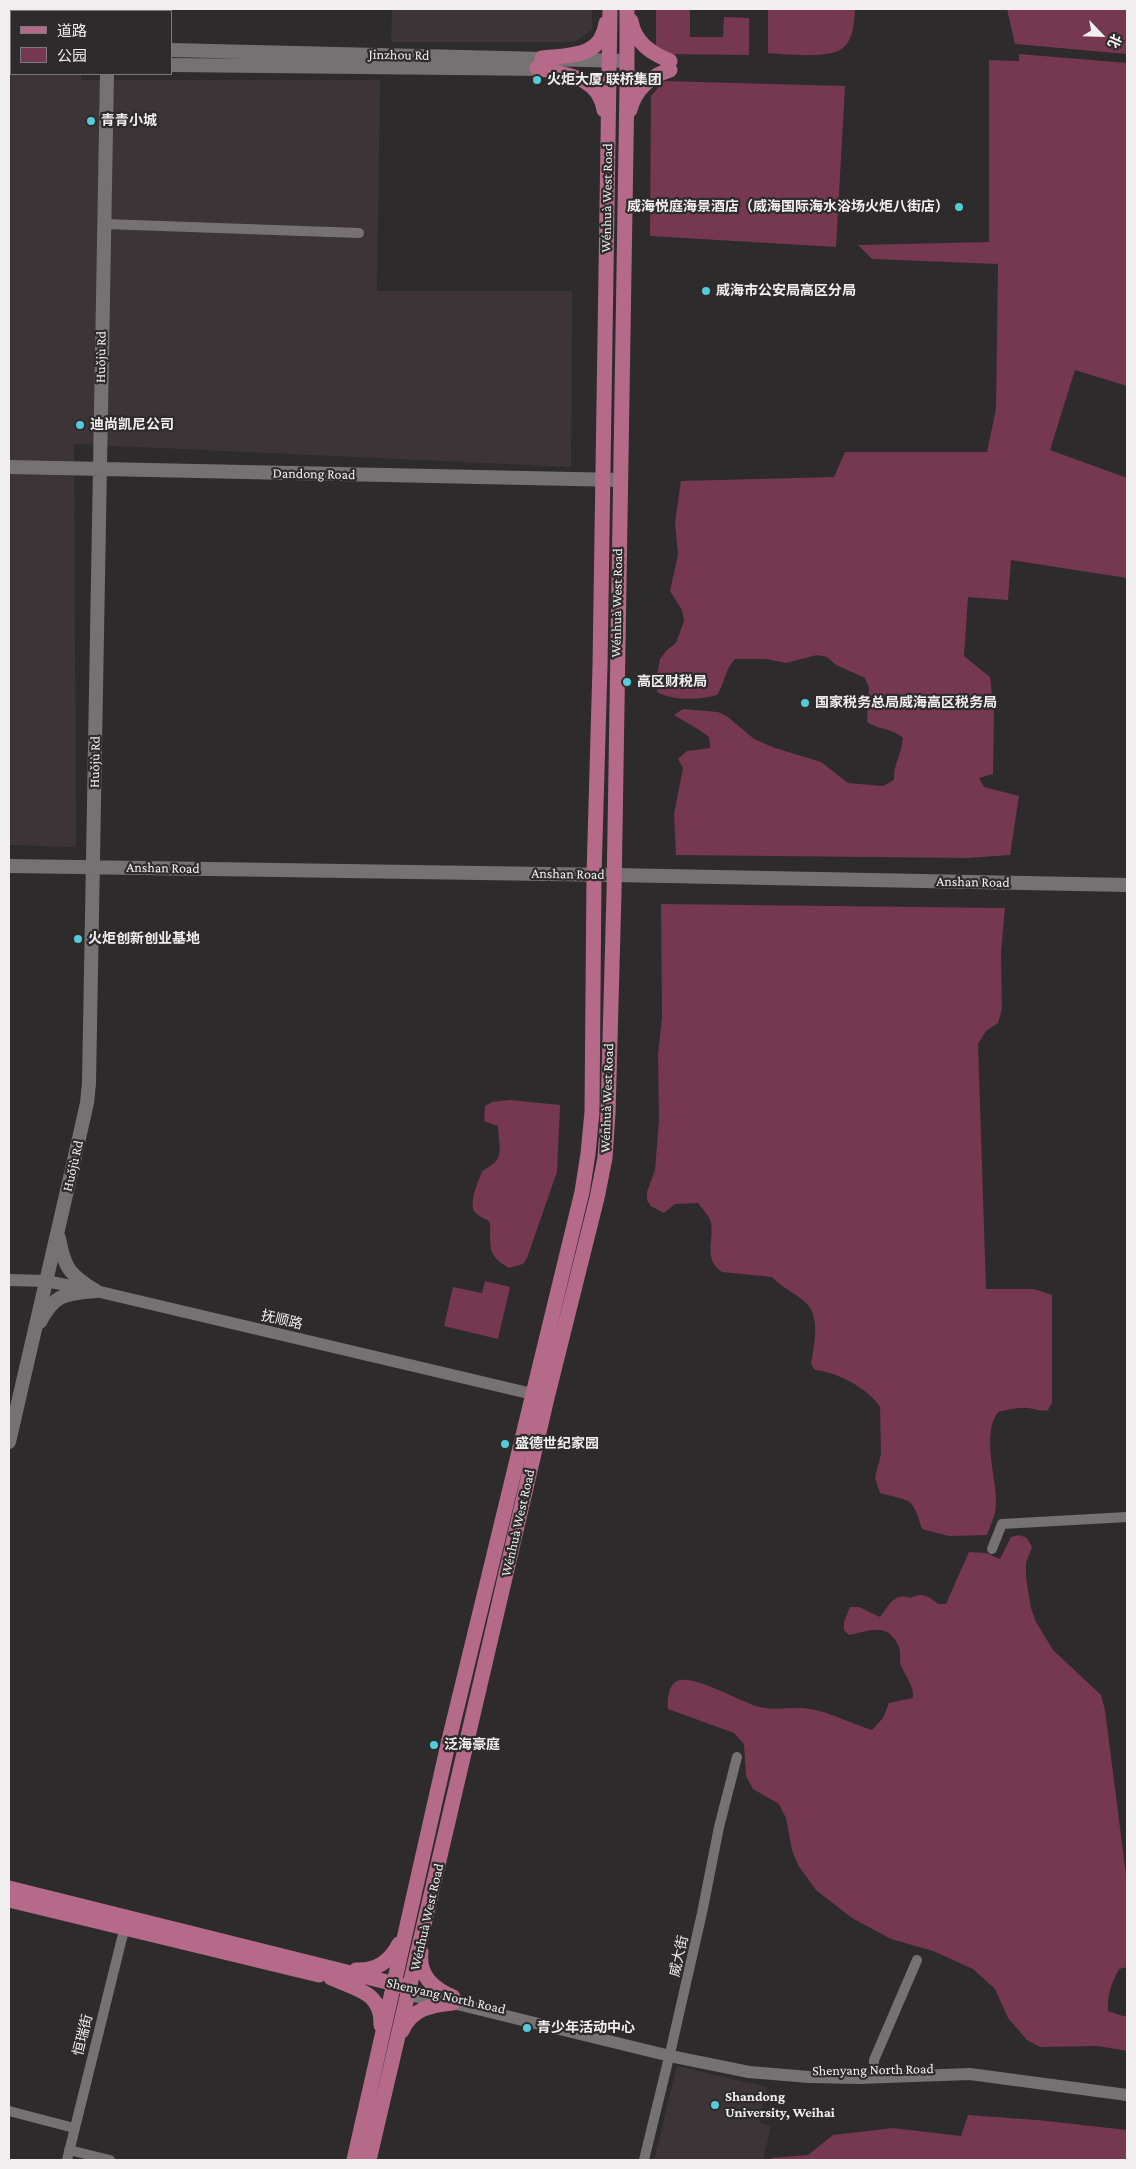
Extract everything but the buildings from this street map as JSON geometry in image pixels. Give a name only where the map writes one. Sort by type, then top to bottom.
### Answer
[{"type":"main road","points":[[540,63],[580,54],[596,46],[605,28],[609,9]]},
{"type":"main road","name":"Wénhuà West Road","points":[[354,2160],[388,2047],[409,1991],[540,1396],[582,1192],[588,1154],[592,1112],[594,875],[600,666],[610,65],[609,9]]},
{"type":"main road","points":[[626,134],[631,108],[638,91],[646,82],[670,66],[652,53],[638,39],[633,30],[628,9]]},
{"type":"main road","name":"Wénhuà West Road","points":[[369,2160],[388,2047],[393,1988],[450,1733],[540,1396],[597,1198],[605,1158],[608,1114],[614,875],[628,9]]},
{"type":"main road","name":"Jinzhou Rd","points":[[172,50],[627,66]]},
{"type":"main road","points":[[540,63],[592,85],[602,97],[608,133]]},
{"type":"main road","name":"Jinzhou Rd","points":[[172,65],[540,63]]},
{"type":"main road","name":"Huǒjù Rd","points":[[9,1442],[87,1102],[89,1083],[108,75]]},
{"type":"main road","name":"Dandong Road","points":[[9,467],[620,480]]},
{"type":"main road","name":"Anshan Road","points":[[9,866],[1127,885]]},
{"type":"main road","points":[[58,1232],[62,1258],[68,1270],[76,1279],[96,1291]]},
{"type":"main road","points":[[34,1335],[45,1313],[57,1299],[66,1294],[96,1291]]},
{"type":"main road","name":"Shenyang North Road","points":[[9,1888],[126,1923]]},
{"type":"main road","name":"Shenyang North Road","points":[[9,1900],[126,1923],[409,1991]]},
{"type":"main road","points":[[331,1973],[373,1969],[385,1963],[394,1954],[406,1929]]},
{"type":"main road","points":[[422,1935],[420,1960],[425,1974],[431,1986],[453,2000]]},
{"type":"main road","points":[[331,1973],[374,1998],[380,2009],[388,2047]]},
{"type":"main road","points":[[388,2047],[406,2020],[420,2010],[453,2000]]},
{"type":"street","points":[[105,224],[359,233]]},
{"type":"street","name":"抚顺路","points":[[9,1280],[46,1281],[96,1291],[540,1396]]},
{"type":"street","points":[[992,1549],[1002,1524],[1127,1517]]},
{"type":"street","name":"威大街","points":[[644,2160],[702,1913],[719,1827],[737,1756]]},
{"type":"street","name":"恒瑞街","points":[[68,2155],[126,1923]]},
{"type":"street","points":[[874,2075],[874,2060],[916,1960]]},
{"type":"street","name":"Shenyang North Road","points":[[409,1991],[749,2072],[809,2077],[970,2074],[1127,2095]]},
{"type":"street","name":"Shenyang North Road","points":[[874,2075],[965,2068],[1127,2089]]},
{"type":"street","points":[[9,2112],[74,2128]]},
{"type":"street","points":[[68,2155],[110,2160]]},
{"type":"shaded area","points":[[9,9],[81,9],[10,10],[10,75],[81,75],[81,80],[380,80],[377,291],[572,291],[571,467],[74,444],[76,847],[9,845]]},
{"type":"shaded area","points":[[392,9],[592,9],[592,30],[574,42],[391,42]]},
{"type":"shaded area","name":"Shandong University, Weihai","points":[[677,2066],[767,2087],[759,2123],[771,2126],[763,2160],[654,2160]]},
{"type":"green space","points":[[656,9],[690,9],[690,37],[723,37],[724,17],[749,18],[749,55],[670,54],[656,47]]},
{"type":"green space","points":[[768,9],[855,9],[852,34],[845,46],[831,53],[797,55],[768,53]]},
{"type":"green space","points":[[1007,9],[1127,9],[1127,54],[1015,44]]},
{"type":"green space","points":[[1019,54],[1127,63],[1127,386],[1075,370],[1050,450],[1127,478],[1127,578],[1011,560],[1008,600],[968,597],[964,656],[990,677],[994,712],[993,774],[979,778],[984,787],[1019,796],[1010,855],[968,858],[676,855],[674,814],[683,768],[678,759],[687,751],[710,748],[709,737],[674,715],[683,709],[718,712],[728,717],[754,739],[775,748],[821,762],[848,783],[883,786],[894,780],[903,738],[895,732],[867,722],[869,688],[865,678],[836,665],[827,657],[817,655],[786,663],[766,659],[735,659],[729,667],[717,695],[687,699],[671,697],[657,692],[656,681],[660,659],[676,643],[684,621],[682,610],[670,591],[678,555],[675,522],[681,481],[834,477],[845,452],[987,452],[996,409],[998,264],[872,259],[858,245],[989,242],[989,60],[1019,61]]},
{"type":"green space","points":[[664,81],[845,86],[836,247],[650,236],[651,96]]},
{"type":"green space","points":[[661,904],[1005,908],[1001,952],[1002,1009],[998,1023],[986,1031],[978,1044],[986,1289],[1034,1289],[1052,1295],[1052,1403],[1048,1410],[1045,1411],[1020,1408],[998,1412],[993,1421],[990,1444],[996,1509],[987,1535],[949,1536],[922,1529],[913,1505],[905,1500],[880,1493],[875,1478],[881,1454],[880,1407],[875,1400],[852,1382],[824,1371],[815,1370],[811,1364],[815,1340],[815,1324],[811,1309],[798,1296],[772,1277],[722,1272],[716,1267],[710,1250],[712,1230],[710,1220],[698,1203],[675,1204],[664,1213],[651,1206],[647,1200],[647,1192],[655,1170],[659,1121],[658,1054],[662,1018]]},
{"type":"green space","points":[[510,1100],[560,1105],[557,1172],[527,1258],[523,1264],[509,1268],[496,1259],[493,1254],[490,1244],[490,1223],[474,1210],[473,1200],[482,1171],[495,1162],[500,1148],[498,1126],[484,1121],[485,1106],[492,1102]]},
{"type":"green space","points":[[485,1281],[510,1287],[498,1339],[444,1326],[453,1287],[482,1293]]},
{"type":"green space","points":[[1019,1535],[1027,1538],[1032,1547],[1026,1563],[1026,1578],[1031,1608],[1036,1622],[1053,1650],[1101,1695],[1105,1710],[1127,1883],[1127,1967],[1119,1969],[1114,1980],[1109,1995],[1108,2011],[1127,2016],[1127,2051],[1098,2046],[1040,2047],[1027,2040],[1008,2018],[995,1989],[973,1969],[933,1951],[891,1939],[852,1918],[816,1890],[798,1865],[792,1850],[786,1818],[779,1804],[753,1789],[746,1776],[744,1744],[734,1733],[668,1709],[668,1698],[674,1683],[684,1680],[694,1681],[760,1707],[772,1709],[804,1708],[833,1715],[872,1730],[883,1718],[889,1703],[913,1698],[912,1689],[901,1666],[899,1647],[895,1639],[884,1631],[871,1630],[849,1635],[844,1630],[844,1622],[850,1607],[859,1607],[880,1617],[892,1601],[900,1597],[910,1598],[922,1595],[938,1604],[946,1604],[969,1552],[986,1553],[1000,1559],[1011,1537]]},
{"type":"green space","points":[[968,2115],[1037,2120],[1127,2130],[1127,2160],[771,2160],[771,2158],[808,2155],[833,2135],[893,2128],[961,2136]]},
{"type":"place","name":"火炬大厦 联桥集团","points":[[537,80]]},
{"type":"place","name":"青青小城","points":[[91,121]]},
{"type":"place","name":"威海悦庭海景酒店（威海国际海水浴场火炬八街店）","points":[[959,207]]},
{"type":"place","name":"威海市公安局高区分局","points":[[706,291]]},
{"type":"place","name":"迪尚凯尼公司","points":[[80,425]]},
{"type":"place","name":"高区财税局","points":[[627,682]]},
{"type":"place","name":"国家税务总局威海高区税务局","points":[[805,703]]},
{"type":"place","name":"火炬创新创业基地","points":[[78,939]]},
{"type":"place","name":"盛德世纪家园","points":[[505,1444]]},
{"type":"place","name":"泛海豪庭","points":[[434,1745]]},
{"type":"place","name":"青少年活动中心","points":[[527,2028]]},
{"type":"place","name":"Shandong University, Weihai","points":[[715,2105]]}]
